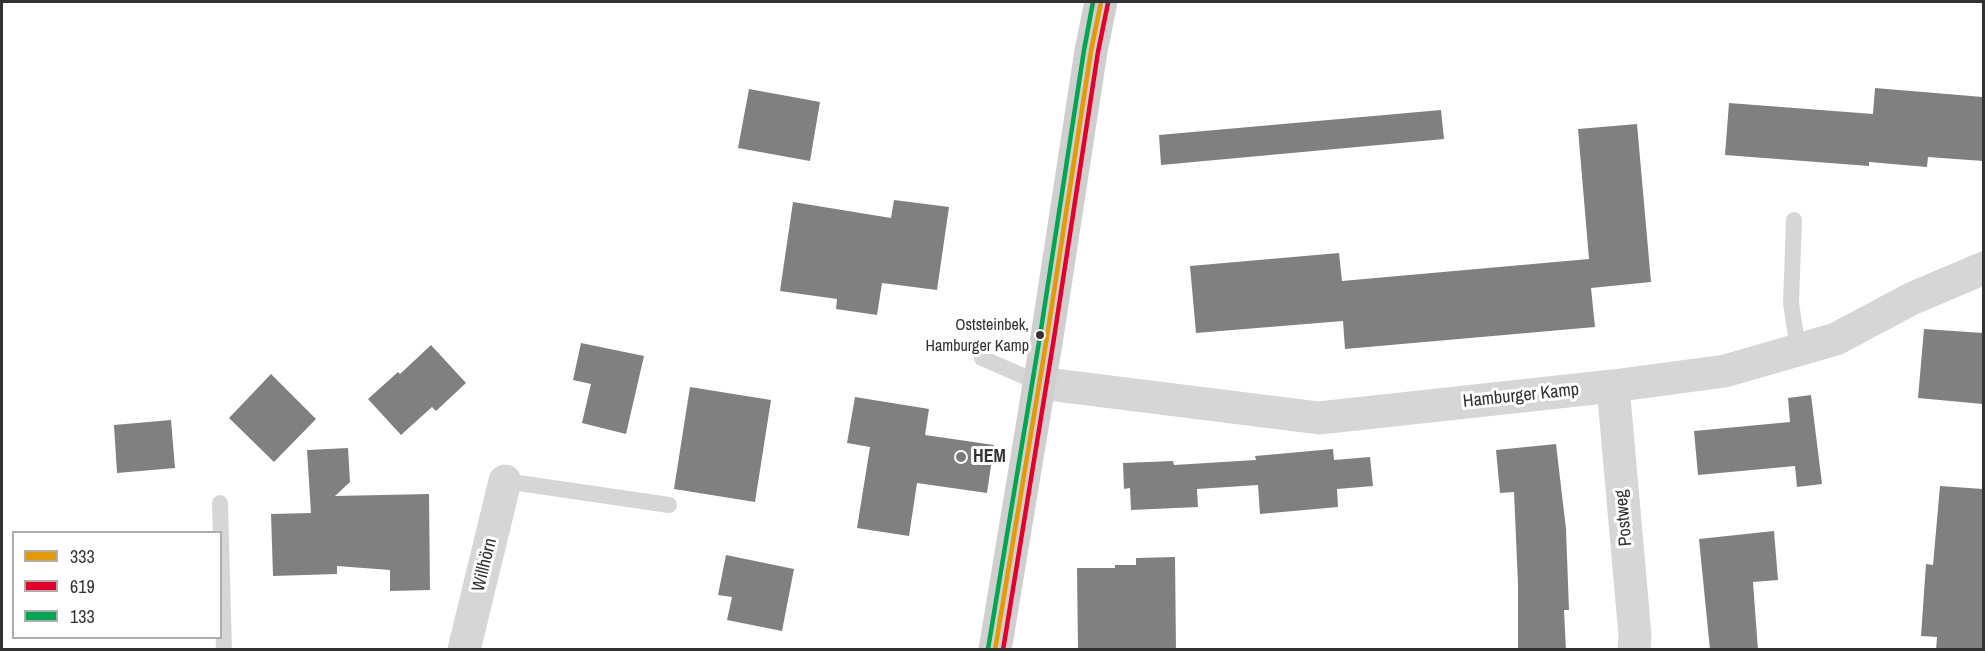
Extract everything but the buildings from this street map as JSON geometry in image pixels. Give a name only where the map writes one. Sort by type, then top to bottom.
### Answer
[{"type":"main road","points":[[995,650],[1091,51],[1101,2]]},
{"type":"street","name":"Hamburger Kamp","points":[[1039,383],[1319,418],[1612,386],[1725,371],[1836,339],[1911,299],[1983,268]]},
{"type":"street","name":"Postweg","points":[[1612,386],[1635,635],[1634,650]]},
{"type":"street","name":"Willhörn","points":[[464,650],[505,481]]},
{"type":"lane","points":[[1794,220],[1791,303],[1798,350]]},
{"type":"lane","points":[[982,358],[1039,383]]},
{"type":"lane","points":[[505,481],[669,505]]},
{"type":"lane","points":[[220,503],[221,531]]},
{"type":"lane","points":[[222,576],[224,650]]},
{"type":"transit line","name":"133","points":[[988,649],[1093,2]]},
{"type":"transit line","name":"333","points":[[995,650],[1047,337],[1091,51],[1101,2]]},
{"type":"transit line","name":"619","points":[[1003,650],[1098,52],[1108,3]]},
{"type":"place","name":"Oststeinbek, Hamburger Kamp","points":[[1040,335]]},
{"type":"place","name":"HEM","points":[[961,457]]}]
